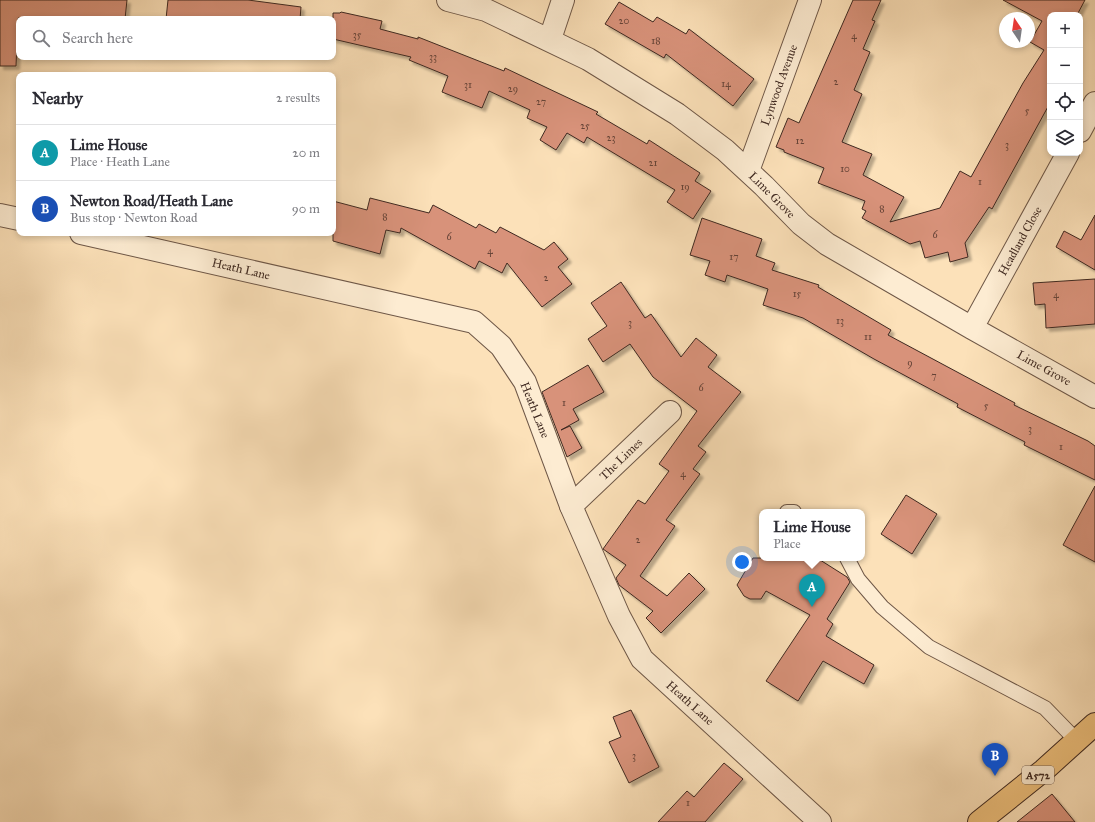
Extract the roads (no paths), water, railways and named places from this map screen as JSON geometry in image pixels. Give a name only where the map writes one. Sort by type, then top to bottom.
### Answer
[{"type":"main road","name":"A572","points":[[979,822],[1078,742],[1095,724]]},
{"type":"street","name":"Lime Grove","points":[[448,0],[486,10],[550,39],[588,59],[677,114],[725,150],[801,224],[827,244],[1095,397]]},
{"type":"street","points":[[550,39],[563,0]]},
{"type":"street","name":"Lynwood Avenue","points":[[748,171],[810,0]]},
{"type":"street","points":[[1083,125],[1095,103]]},
{"type":"street","name":"Headland Close","points":[[972,328],[1066,156]]},
{"type":"street","points":[[0,215],[16,218]]},
{"type":"street","name":"Heath Lane","points":[[94,236],[474,322],[501,346],[525,382],[571,506],[619,616],[642,659],[820,822]]},
{"type":"street","name":"The Limes","points":[[571,506],[670,412]]},
{"type":"lane","points":[[849,561],[858,579],[882,607],[929,646],[1046,708],[1078,742]]},
{"type":"place","name":"Lime House","points":[[812,607]]},
{"type":"place","name":"Newton Road/Heath Lane","points":[[995,776]]}]
